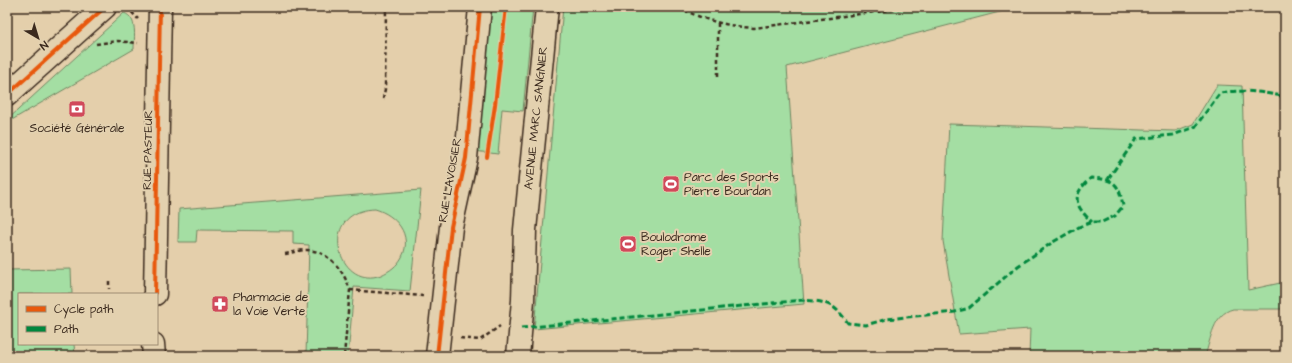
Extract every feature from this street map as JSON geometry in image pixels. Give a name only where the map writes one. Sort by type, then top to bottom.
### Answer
[{"type":"street","name":"RUE PASTEUR","points":[[155,293],[160,7]]},
{"type":"street","name":"RUE LAVOISIER","points":[[438,345],[451,227],[466,158],[480,7]]},
{"type":"street","name":"AVENUE MARC SANGNIER","points":[[518,356],[523,300],[525,230],[547,7]]},
{"type":"street","points":[[7,95],[114,10]]},
{"type":"street","name":"AVENUE MARC SANGNIER","points":[[505,356],[510,300],[525,230]]},
{"type":"path","points":[[383,99],[386,7]]},
{"type":"path","points":[[678,7],[697,16],[718,23],[760,28],[912,7]]},
{"type":"path","points":[[861,7],[862,14]]},
{"type":"path","points":[[114,10],[128,8],[140,21]]},
{"type":"path","points":[[718,23],[718,77]]},
{"type":"path","points":[[89,46],[110,41],[138,44],[139,36]]},
{"type":"path","points":[[286,254],[306,250],[316,251],[325,255],[341,271],[350,290],[344,356]]},
{"type":"path","points":[[108,281],[109,289]]},
{"type":"path","points":[[350,290],[443,297]]},
{"type":"path","points":[[438,345],[480,340],[500,326],[507,326]]},
{"type":"green space","points":[[486,7],[533,7],[523,111],[502,109],[498,154],[474,151]]},
{"type":"green space","name":"Parc des Sports Pierre Bourdan","points":[[563,7],[1019,7],[787,67],[804,304],[534,329]]},
{"type":"green space","points":[[124,13],[128,15],[133,23],[135,34],[134,49],[10,121],[9,142],[7,142],[7,120]]},
{"type":"green space","points":[[1217,85],[1242,86],[1248,290],[1285,282],[1285,309],[1233,309],[1226,312],[1221,316],[1214,328],[1205,356],[1029,356],[1030,329],[959,334],[943,241],[949,124],[1175,131],[1193,124]]},
{"type":"green space","points":[[421,190],[410,291],[354,287],[348,356],[306,356],[309,245],[293,244],[293,231],[197,230],[196,242],[178,242],[179,209]],"holes":[[[375,209],[383,212],[396,221],[400,227],[404,234],[405,249],[396,266],[381,275],[366,277],[353,272],[344,262],[339,249],[339,235],[345,222],[356,213]]]},
{"type":"green space","points":[[71,269],[72,293],[18,293],[18,345],[74,345],[75,356],[7,356],[7,270]]},
{"type":"marked path","points":[[1108,179],[1136,139],[1173,135],[1195,127],[1220,93],[1236,91],[1253,92],[1285,97]]},
{"type":"marked path","points":[[521,328],[803,300],[824,303],[834,307],[848,323],[866,325],[887,319],[955,312],[969,308],[1018,266],[1053,242],[1079,227],[1092,222],[1102,222],[1115,216],[1123,206],[1120,192],[1110,181],[1091,178],[1080,190],[1077,200],[1078,205],[1092,222]]},
{"type":"cycle path","points":[[7,95],[105,7]]},
{"type":"cycle path","points":[[155,293],[160,7]]},
{"type":"cycle path","points":[[437,356],[451,227],[466,158],[480,7]]},
{"type":"cycle path","points":[[487,157],[495,105],[506,7]]},
{"type":"place","name":"Société Générale","points":[[77,109]]},
{"type":"place","name":"Parc des Sports Pierre Bourdan","points":[[671,184]]},
{"type":"place","name":"Boulodrome Roger Shelle","points":[[628,244]]},
{"type":"place","name":"Pharmacie de la Voie Verte","points":[[220,304]]}]
